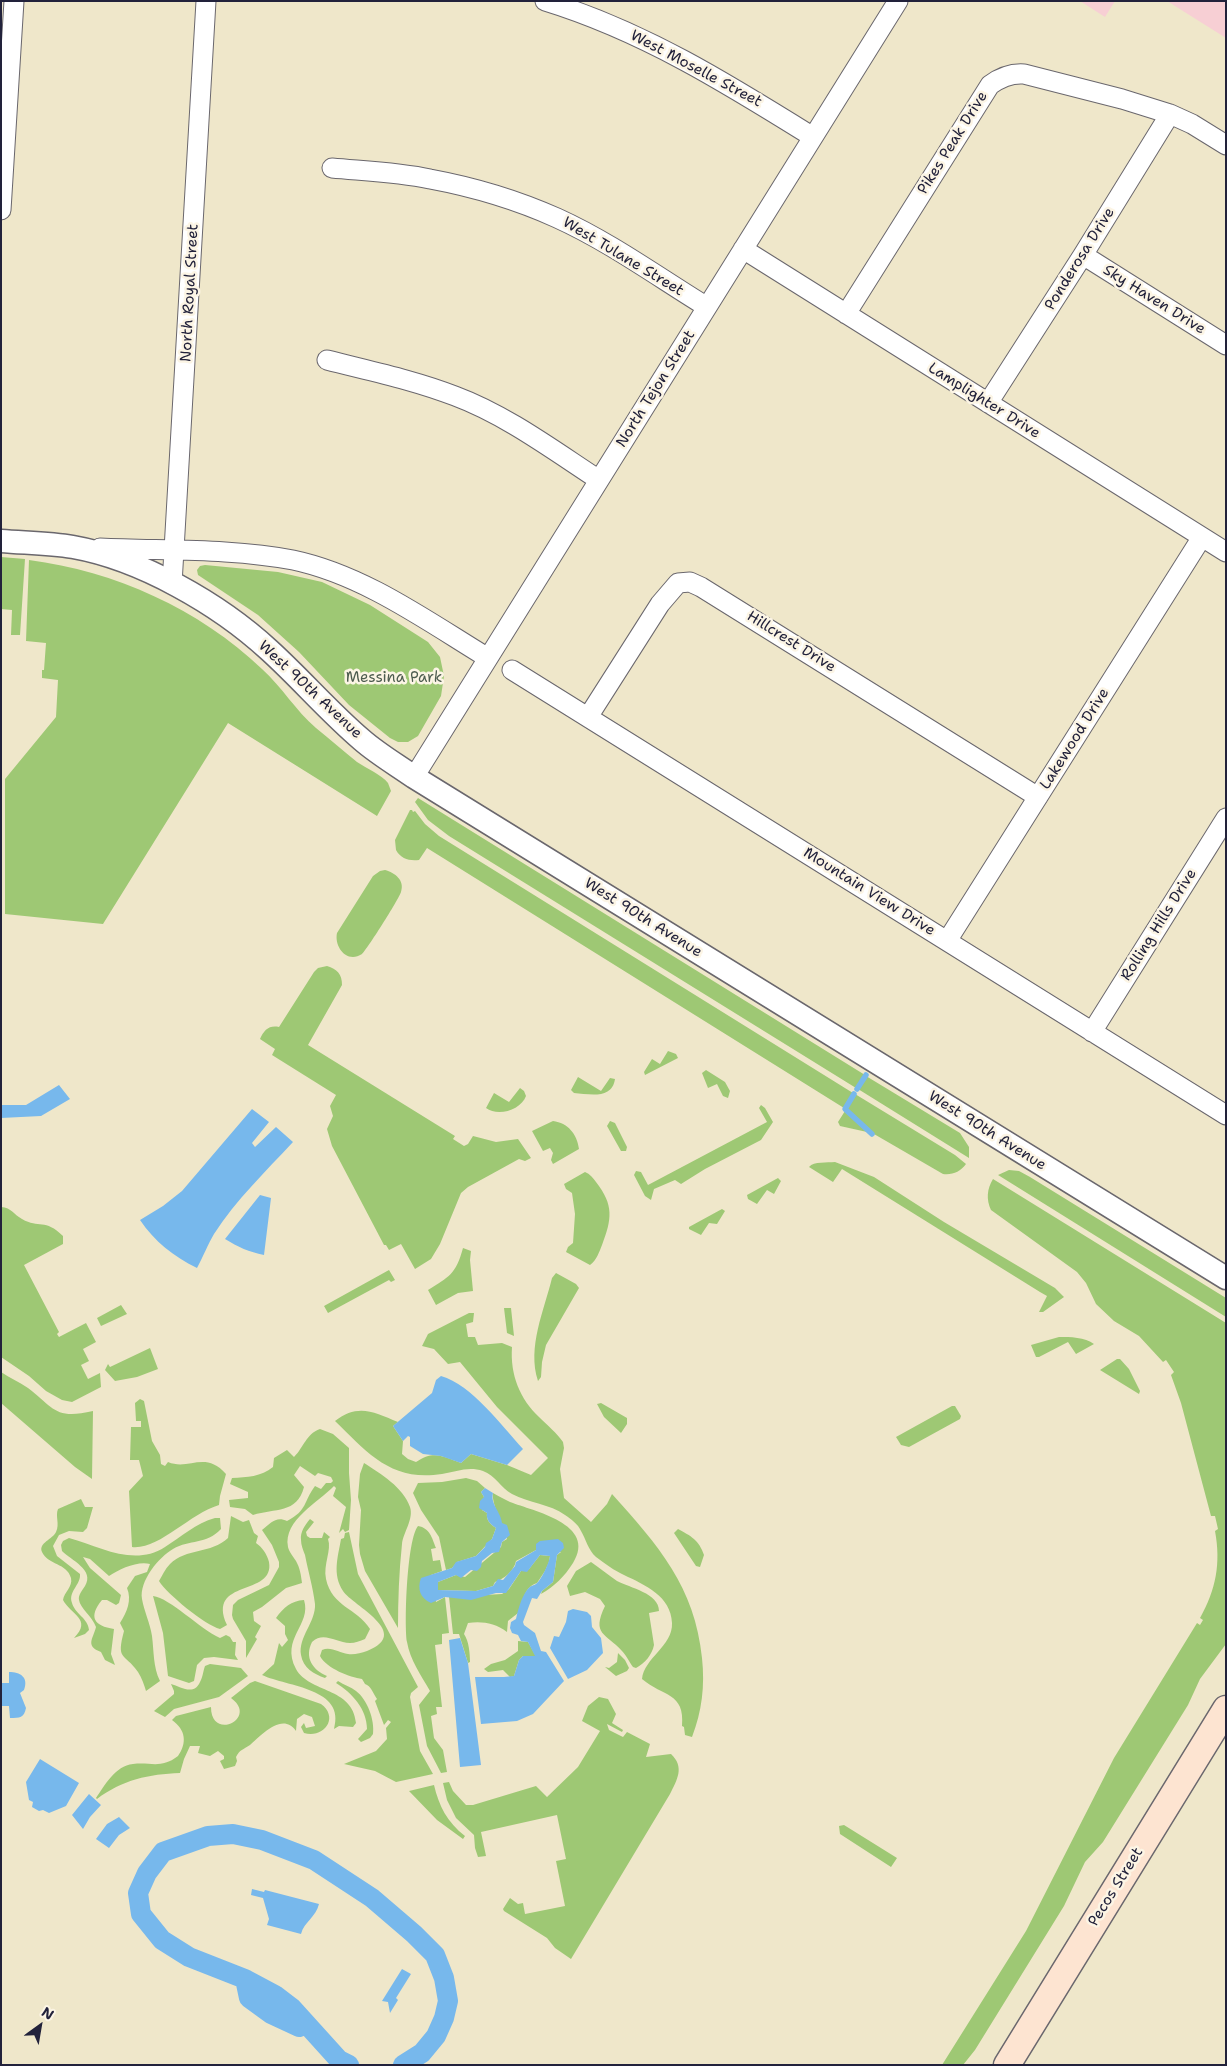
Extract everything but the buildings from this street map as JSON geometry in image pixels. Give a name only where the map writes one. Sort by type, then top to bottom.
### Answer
[{"type":"main road","name":"Pecos Street","points":[[1007,2065],[1226,1709]]},
{"type":"street","points":[[1,210],[14,1]]},
{"type":"street","name":"North Royal Street","points":[[172,584],[206,1]]},
{"type":"street","name":"West Moselle Street","points":[[545,1],[582,13],[667,50],[725,82],[813,137]]},
{"type":"street","name":"North Tejon Street","points":[[414,777],[898,1]]},
{"type":"street","name":"Pikes Peak Drive","points":[[846,314],[990,85],[1000,77],[1017,73],[1024,74],[1122,99],[1170,114],[1192,124],[1226,145]]},
{"type":"street","name":"Ponderosa Drive","points":[[988,403],[1083,255],[1170,114]]},
{"type":"street","name":"West Tulane Street","points":[[332,168],[430,179],[491,194],[526,206],[557,218],[595,237],[707,307]]},
{"type":"street","name":"Lamplighter Drive","points":[[743,249],[1226,552]]},
{"type":"street","name":"Sky Haven Drive","points":[[1083,255],[1226,345]]},
{"type":"street","points":[[327,360],[427,386],[456,396],[524,432],[599,480]]},
{"type":"street","name":"Lakewood Drive","points":[[947,941],[1202,537]]},
{"type":"street","name":"West 90th Avenue","points":[[1,541],[74,547],[226,552],[294,560],[338,574],[385,596],[488,658]]},
{"type":"street","name":"West 90th Avenue","points":[[74,547],[145,570],[207,604],[269,650],[364,742],[414,777],[1226,1278]]},
{"type":"street","name":"Hillcrest Drive","points":[[588,718],[665,597],[678,584],[690,582],[701,587],[1038,797]]},
{"type":"street","name":"Mountain View Drive","points":[[512,670],[1226,1114]]},
{"type":"street","name":"Rolling Hills Drive","points":[[1092,1032],[1226,818]]},
{"type":"shaded area","points":[[1080,1],[1115,1],[1105,17]]},
{"type":"shaded area","points":[[1167,1],[1226,1],[1226,38]]},
{"type":"green space","points":[[1,557],[25,559],[20,635],[11,635],[12,610],[1,609]]},
{"type":"green space","points":[[29,560],[93,573],[124,584],[154,596],[211,628],[262,669],[316,728],[357,762],[378,774],[388,783],[391,791],[377,816],[228,723],[103,924],[5,914],[5,779],[56,717],[58,680],[42,678],[46,643],[26,641]]},
{"type":"green space","name":"Messina Park","points":[[200,566],[278,572],[322,582],[370,605],[428,642],[440,657],[444,676],[441,696],[418,736],[408,742],[398,742],[390,738],[349,705],[299,652],[258,615],[198,575],[197,570]]},
{"type":"green space","points":[[418,798],[865,1075],[856,1088],[449,836],[428,820],[415,802]]},
{"type":"green space","points":[[410,810],[415,811],[425,824],[439,836],[853,1093],[844,1108],[427,848],[419,860],[409,860],[403,857],[396,850],[395,840]]},
{"type":"green space","points":[[385,870],[398,878],[402,884],[401,892],[370,944],[362,954],[351,957],[340,948],[337,933],[373,876]]},
{"type":"green space","points":[[327,966],[338,973],[342,985],[308,1045],[455,1136],[453,1139],[464,1146],[468,1144],[473,1136],[496,1142],[518,1139],[531,1158],[525,1161],[519,1159],[468,1187],[461,1193],[440,1244],[431,1259],[415,1269],[401,1244],[389,1250],[384,1245],[332,1146],[327,1129],[333,1116],[330,1106],[336,1095],[272,1055],[275,1049],[260,1039],[267,1029],[279,1027],[314,972],[318,968]]},
{"type":"green space","points":[[668,1051],[676,1054],[678,1058],[645,1075],[644,1072],[652,1059],[660,1064]]},
{"type":"green space","points":[[706,1070],[725,1082],[730,1091],[728,1098],[723,1096],[717,1084],[708,1088],[702,1073]]},
{"type":"green space","points":[[866,1076],[960,1133],[969,1147],[969,1158],[858,1089]]},
{"type":"green space","points":[[578,1077],[601,1091],[610,1078],[615,1079],[613,1086],[605,1093],[593,1095],[574,1093],[571,1090]]},
{"type":"green space","points":[[520,1088],[526,1096],[519,1105],[509,1111],[497,1112],[486,1108],[494,1093],[509,1102]]},
{"type":"green space","points":[[855,1094],[955,1155],[966,1164],[956,1172],[943,1174],[874,1134],[846,1109]]},
{"type":"green space","points":[[761,1105],[765,1108],[773,1122],[761,1140],[705,1169],[681,1184],[675,1180],[654,1189],[651,1200],[645,1196],[634,1175],[636,1171],[641,1172],[648,1185],[767,1122],[759,1108]]},
{"type":"green space","points":[[845,1111],[867,1132],[840,1126],[838,1122]]},
{"type":"green space","points":[[553,1121],[563,1124],[571,1130],[579,1149],[553,1164],[551,1160],[553,1153],[550,1148],[543,1151],[532,1131]]},
{"type":"green space","points":[[610,1121],[615,1123],[627,1147],[626,1151],[621,1151],[607,1126]]},
{"type":"green space","points":[[835,1162],[874,1177],[944,1222],[1055,1288],[1064,1297],[1043,1312],[1039,1312],[1047,1296],[842,1169],[833,1182],[809,1167],[817,1163]]},
{"type":"green space","points":[[1009,1170],[1019,1171],[1030,1177],[1226,1298],[1226,1317],[998,1175]]},
{"type":"green space","points":[[585,1172],[593,1178],[602,1190],[610,1212],[608,1227],[602,1245],[596,1258],[590,1265],[566,1252],[573,1243],[575,1214],[572,1193],[566,1189],[564,1184]]},
{"type":"green space","points":[[778,1178],[781,1181],[774,1194],[767,1190],[757,1204],[748,1199],[747,1195]]},
{"type":"green space","points":[[993,1179],[1226,1323],[1226,1644],[1200,1679],[1188,1705],[1103,1842],[1085,1862],[1064,1906],[975,2050],[963,2065],[942,2065],[1026,1931],[1114,1758],[1197,1623],[1200,1625],[1203,1620],[1200,1618],[1210,1597],[1217,1565],[1215,1531],[1218,1529],[1215,1516],[1211,1516],[1181,1403],[1171,1375],[1174,1372],[1166,1360],[1163,1362],[1139,1336],[1114,1321],[1096,1304],[1086,1283],[1077,1272],[991,1210],[988,1194]]},
{"type":"green space","points":[[1,1207],[10,1210],[28,1222],[47,1225],[63,1236],[63,1244],[24,1265],[59,1332],[57,1334],[59,1337],[86,1323],[96,1342],[83,1349],[89,1361],[81,1365],[88,1379],[100,1373],[101,1387],[72,1402],[62,1400],[46,1391],[29,1376],[1,1357]]},
{"type":"green space","points":[[722,1209],[725,1211],[717,1224],[709,1223],[701,1235],[689,1229],[689,1227]]},
{"type":"green space","points":[[463,1248],[471,1251],[473,1291],[458,1293],[436,1305],[428,1290],[451,1274],[458,1264]]},
{"type":"green space","points":[[389,1270],[395,1280],[391,1282],[389,1280],[328,1313],[324,1306]]},
{"type":"green space","points":[[556,1273],[576,1284],[579,1288],[546,1345],[541,1377],[538,1381],[534,1355],[535,1342],[552,1278]]},
{"type":"green space","points":[[121,1305],[127,1314],[101,1326],[97,1318]]},
{"type":"green space","points":[[504,1308],[511,1308],[514,1336],[507,1333]]},
{"type":"green space","points":[[469,1313],[474,1313],[473,1322],[466,1324],[468,1337],[475,1337],[478,1345],[502,1343],[512,1347],[515,1377],[526,1402],[563,1442],[564,1448],[560,1469],[564,1498],[591,1522],[607,1504],[612,1494],[659,1550],[683,1588],[698,1633],[703,1668],[700,1708],[692,1737],[685,1735],[680,1707],[676,1701],[642,1679],[648,1665],[668,1639],[671,1631],[671,1614],[656,1593],[596,1557],[589,1548],[578,1526],[559,1511],[512,1494],[491,1475],[483,1471],[467,1469],[424,1475],[408,1474],[394,1469],[370,1454],[335,1421],[351,1412],[366,1411],[374,1413],[398,1422],[393,1426],[403,1441],[402,1454],[408,1459],[416,1462],[428,1456],[438,1455],[461,1463],[471,1454],[507,1465],[531,1475],[548,1458],[497,1407],[460,1362],[448,1364],[434,1349],[422,1346],[428,1334]]},
{"type":"green space","points":[[1059,1337],[1073,1337],[1094,1344],[1076,1354],[1068,1342],[1036,1357],[1031,1345]]},
{"type":"green space","points":[[150,1348],[158,1369],[137,1377],[115,1381],[105,1370],[108,1364],[110,1367]]},
{"type":"green space","points":[[1120,1359],[1129,1369],[1140,1391],[1139,1394],[1100,1370]]},
{"type":"green space","points":[[1,1372],[28,1388],[50,1406],[63,1413],[93,1411],[92,1479],[75,1467],[1,1403]]},
{"type":"green space","points":[[140,1399],[144,1401],[152,1441],[160,1455],[161,1464],[165,1466],[168,1462],[176,1464],[211,1463],[226,1474],[219,1505],[153,1543],[132,1547],[129,1491],[143,1476],[139,1460],[130,1460],[131,1427],[141,1427],[141,1421],[136,1421],[135,1403]]},
{"type":"green space","points":[[601,1403],[627,1418],[627,1424],[621,1433],[604,1417],[597,1404]]},
{"type":"green space","points":[[955,1406],[961,1416],[960,1419],[909,1447],[901,1445],[896,1437]]},
{"type":"green space","points":[[320,1429],[333,1434],[349,1448],[351,1500],[349,1530],[345,1532],[343,1529],[339,1533],[346,1507],[333,1496],[336,1488],[334,1486],[296,1520],[288,1537],[288,1547],[298,1566],[302,1583],[286,1588],[253,1612],[254,1621],[261,1626],[255,1637],[257,1639],[246,1658],[246,1641],[233,1619],[233,1605],[238,1600],[269,1585],[279,1567],[279,1562],[272,1545],[262,1530],[277,1520],[287,1521],[294,1517],[302,1509],[315,1486],[321,1489],[326,1483],[333,1481],[331,1477],[318,1473],[315,1476],[300,1466],[294,1475],[304,1487],[301,1496],[296,1502],[284,1509],[253,1515],[245,1509],[230,1507],[229,1500],[248,1498],[248,1492],[230,1484],[232,1478],[264,1473],[273,1467],[274,1458],[287,1450],[294,1457],[308,1437]]},
{"type":"green space","points":[[364,1463],[397,1487],[410,1507],[411,1516],[402,1544],[398,1628],[365,1571],[360,1554],[361,1510],[358,1497],[360,1474]]},
{"type":"green space","points":[[466,1478],[477,1481],[485,1488],[481,1492],[484,1497],[482,1510],[487,1513],[489,1522],[496,1528],[492,1539],[476,1556],[457,1562],[452,1568],[446,1570],[439,1537],[421,1510],[413,1493],[418,1483]]},
{"type":"green space","points":[[493,1493],[510,1502],[560,1521],[577,1538],[578,1550],[573,1563],[559,1581],[541,1594],[553,1582],[557,1555],[561,1552],[536,1550],[516,1561],[511,1571],[505,1577],[495,1582],[493,1586],[476,1591],[438,1590],[438,1582],[456,1575],[465,1577],[501,1547],[502,1542],[507,1539],[495,1508]]},
{"type":"green space","points":[[81,1499],[85,1507],[93,1507],[87,1528],[83,1532],[69,1531],[59,1535],[53,1546],[57,1556],[80,1574],[71,1599],[89,1630],[85,1634],[74,1638],[79,1631],[81,1621],[63,1600],[71,1584],[71,1578],[66,1569],[48,1559],[41,1549],[56,1532],[58,1509]]},
{"type":"green space","points":[[231,1516],[243,1522],[249,1520],[254,1533],[258,1536],[256,1543],[264,1551],[268,1559],[268,1573],[262,1580],[233,1594],[226,1600],[223,1610],[227,1625],[220,1629],[205,1622],[187,1608],[163,1587],[159,1581],[168,1566],[176,1559],[183,1555],[214,1547],[228,1538]]},
{"type":"green space","points":[[215,1518],[220,1518],[221,1529],[204,1540],[173,1549],[156,1564],[147,1577],[142,1592],[142,1599],[151,1631],[155,1665],[160,1681],[146,1691],[138,1672],[121,1652],[124,1631],[120,1623],[128,1606],[127,1588],[135,1576],[147,1572],[150,1564],[145,1563],[123,1568],[109,1576],[90,1559],[83,1557],[90,1568],[121,1595],[119,1603],[116,1605],[107,1600],[102,1600],[94,1616],[95,1620],[102,1626],[114,1629],[111,1654],[115,1665],[105,1660],[101,1652],[92,1645],[91,1642],[96,1627],[80,1603],[79,1598],[85,1586],[87,1575],[81,1566],[62,1551],[61,1545],[63,1541],[69,1538],[117,1553],[141,1555],[153,1553],[195,1527]]},
{"type":"green space","points":[[310,1519],[314,1522],[306,1532],[307,1536],[310,1538],[322,1538],[324,1532],[330,1537],[328,1539],[329,1548],[325,1573],[329,1588],[339,1602],[365,1622],[370,1629],[365,1639],[356,1642],[345,1643],[326,1637],[312,1642],[309,1653],[311,1663],[327,1676],[325,1678],[310,1670],[304,1664],[301,1655],[302,1642],[315,1611],[313,1591],[301,1542],[302,1531]]},
{"type":"green space","points":[[418,1526],[428,1531],[432,1537],[436,1548],[431,1549],[433,1561],[440,1560],[442,1571],[431,1575],[436,1602],[445,1597],[449,1633],[442,1634],[442,1644],[435,1645],[442,1707],[436,1707],[437,1714],[431,1716],[434,1738],[443,1750],[447,1772],[441,1773],[427,1746],[419,1705],[430,1691],[408,1649],[406,1632],[409,1563],[414,1534]]},
{"type":"green space","points":[[678,1529],[691,1536],[700,1546],[704,1555],[700,1567],[696,1566],[674,1533]]},
{"type":"green space","points":[[349,1532],[358,1574],[418,1687],[411,1693],[410,1697],[420,1751],[433,1774],[396,1782],[375,1771],[344,1764],[376,1751],[387,1739],[386,1728],[391,1722],[388,1720],[384,1725],[375,1701],[377,1699],[362,1679],[333,1668],[323,1661],[320,1656],[322,1650],[325,1649],[350,1654],[365,1652],[380,1644],[384,1636],[382,1628],[376,1620],[349,1597],[340,1585],[337,1572],[338,1552],[341,1539],[344,1538],[345,1533]]},
{"type":"green space","points":[[540,1555],[550,1556],[549,1562],[537,1583],[532,1585],[526,1592],[518,1613],[508,1621],[507,1632],[488,1623],[468,1623],[464,1634],[469,1651],[470,1662],[468,1663],[459,1634],[453,1634],[449,1597],[502,1594],[509,1589],[521,1571],[529,1569]]},
{"type":"green space","points":[[591,1562],[617,1581],[649,1595],[658,1605],[659,1611],[649,1613],[654,1645],[652,1652],[636,1668],[633,1667],[622,1651],[602,1633],[600,1623],[605,1606],[600,1599],[585,1592],[570,1596],[567,1586],[576,1571]]},
{"type":"green space","points":[[153,1596],[168,1602],[212,1634],[220,1638],[226,1635],[230,1637],[233,1642],[236,1642],[235,1655],[238,1660],[214,1657],[204,1658],[197,1665],[194,1681],[189,1683],[168,1676],[163,1633]]},
{"type":"green space","points":[[304,1600],[304,1617],[292,1649],[292,1658],[296,1669],[302,1677],[339,1696],[347,1703],[353,1711],[356,1723],[353,1727],[339,1726],[334,1729],[335,1715],[331,1705],[323,1697],[312,1691],[262,1675],[274,1664],[279,1643],[282,1647],[288,1640],[285,1634],[285,1626],[276,1618],[288,1605]]},
{"type":"green space","points":[[518,1641],[528,1642],[536,1656],[523,1656],[519,1660],[514,1676],[510,1677],[503,1670],[488,1672],[484,1669],[491,1664],[505,1660],[518,1651]]},
{"type":"green space","points":[[618,1653],[625,1660],[629,1668],[627,1671],[616,1676],[605,1667],[609,1668],[617,1662]]},
{"type":"green space","points":[[210,1664],[241,1668],[248,1676],[219,1697],[174,1709],[165,1717],[154,1711],[174,1694],[171,1684],[191,1690],[194,1689],[201,1680],[205,1666]]},
{"type":"green space","points":[[255,1681],[321,1704],[329,1715],[327,1726],[317,1733],[304,1733],[301,1727],[304,1723],[306,1728],[315,1726],[312,1717],[304,1714],[297,1719],[296,1731],[284,1724],[272,1728],[240,1751],[236,1757],[235,1766],[224,1769],[220,1761],[224,1759],[224,1756],[218,1751],[210,1756],[198,1753],[200,1746],[190,1746],[180,1773],[136,1779],[96,1798],[111,1777],[121,1768],[133,1764],[161,1764],[178,1756],[183,1746],[184,1737],[180,1728],[172,1720],[176,1716],[211,1707],[213,1717],[218,1723],[225,1725],[232,1723],[240,1713],[238,1706],[231,1698]]},
{"type":"green space","points":[[338,1681],[356,1691],[367,1704],[373,1722],[373,1734],[370,1738],[361,1742],[358,1739],[367,1729],[364,1715],[358,1702],[336,1683]]},
{"type":"green space","points":[[599,1697],[608,1699],[616,1714],[612,1723],[623,1730],[622,1732],[607,1724],[609,1730],[623,1737],[627,1732],[650,1744],[646,1757],[671,1754],[679,1769],[670,1794],[571,1959],[555,1948],[547,1938],[503,1909],[510,1898],[518,1904],[523,1903],[525,1914],[565,1906],[556,1861],[566,1859],[557,1815],[481,1832],[486,1856],[478,1857],[474,1835],[456,1818],[447,1800],[443,1783],[449,1782],[453,1791],[466,1805],[473,1805],[536,1786],[547,1797],[578,1767],[600,1731],[582,1721],[588,1706]]},
{"type":"green space","points":[[434,1785],[438,1800],[453,1825],[465,1836],[463,1839],[437,1820],[409,1791]]},
{"type":"green space","points":[[844,1825],[897,1858],[891,1867],[840,1834],[839,1826]]},
{"type":"water","points":[[59,1085],[70,1099],[41,1116],[1,1118],[1,1105],[26,1105]]},
{"type":"water","points":[[252,1109],[269,1122],[252,1143],[255,1147],[276,1127],[293,1142],[232,1209],[214,1234],[197,1268],[165,1248],[140,1220],[163,1206],[182,1191]]},
{"type":"water","points":[[260,1195],[271,1198],[264,1255],[244,1249],[225,1239]]},
{"type":"water","points":[[441,1376],[453,1381],[475,1397],[523,1449],[507,1465],[471,1454],[461,1463],[441,1456],[423,1454],[410,1446],[410,1437],[408,1436],[403,1441],[393,1426],[432,1393],[436,1380]]},
{"type":"water","points":[[485,1488],[493,1493],[494,1504],[502,1523],[507,1525],[510,1535],[502,1542],[499,1552],[492,1553],[482,1561],[481,1567],[477,1571],[471,1570],[461,1578],[456,1575],[438,1582],[438,1590],[476,1591],[493,1586],[498,1579],[503,1580],[515,1566],[516,1562],[536,1550],[536,1544],[540,1541],[558,1539],[563,1543],[564,1548],[557,1555],[553,1582],[542,1591],[537,1599],[532,1598],[523,1622],[524,1625],[535,1633],[541,1651],[546,1652],[564,1681],[533,1714],[517,1721],[481,1724],[475,1677],[514,1676],[519,1660],[523,1656],[535,1656],[528,1642],[521,1641],[518,1635],[512,1633],[510,1628],[511,1622],[516,1619],[525,1593],[541,1579],[550,1556],[540,1555],[527,1572],[521,1571],[506,1593],[496,1593],[471,1600],[445,1597],[431,1603],[424,1599],[420,1593],[419,1586],[421,1578],[452,1568],[456,1562],[476,1556],[485,1547],[486,1543],[492,1539],[496,1528],[489,1522],[487,1513],[479,1508],[480,1501],[484,1497],[481,1492]]},
{"type":"water","points":[[573,1609],[587,1612],[591,1616],[592,1627],[601,1638],[603,1653],[587,1670],[568,1679],[550,1648],[554,1636],[559,1637],[566,1622],[568,1611]]},
{"type":"water","points":[[460,1638],[468,1663],[481,1765],[460,1767],[449,1640]]},
{"type":"water","points":[[9,1672],[20,1674],[25,1682],[24,1690],[20,1693],[26,1708],[23,1716],[10,1718],[9,1706],[2,1706],[1,1683],[9,1683]]},
{"type":"water","points":[[40,1759],[79,1783],[66,1806],[49,1813],[32,1807],[33,1802],[29,1800],[26,1782]]},
{"type":"water","points":[[89,1794],[101,1805],[90,1817],[83,1829],[72,1815]]},
{"type":"water","points":[[119,1817],[130,1828],[119,1835],[109,1848],[96,1839],[107,1824]]},
{"type":"water","points":[[252,1889],[264,1892],[265,1890],[319,1904],[301,1934],[267,1925],[269,1919],[263,1898],[251,1895]]},
{"type":"water","points":[[402,1969],[411,1974],[396,1998],[398,2000],[390,2013],[388,2002],[382,2001]]},
{"type":"waterway","points":[[857,1089],[866,1075]]},
{"type":"waterway","points":[[854,1094],[845,1109],[872,1134]]},
{"type":"waterway","points":[[349,2065],[339,2060],[292,2008],[275,1995],[245,1979],[189,1957],[162,1940],[141,1914],[138,1893],[147,1873],[163,1852],[208,1836],[233,1834],[262,1840],[314,1860],[372,1898],[414,1934],[435,1955],[444,1978],[448,2001],[444,2018],[436,2036],[422,2053],[403,2065]]},
{"type":"waterway","points":[[245,1979],[249,1998],[271,2014],[299,2027],[306,2024]]}]
